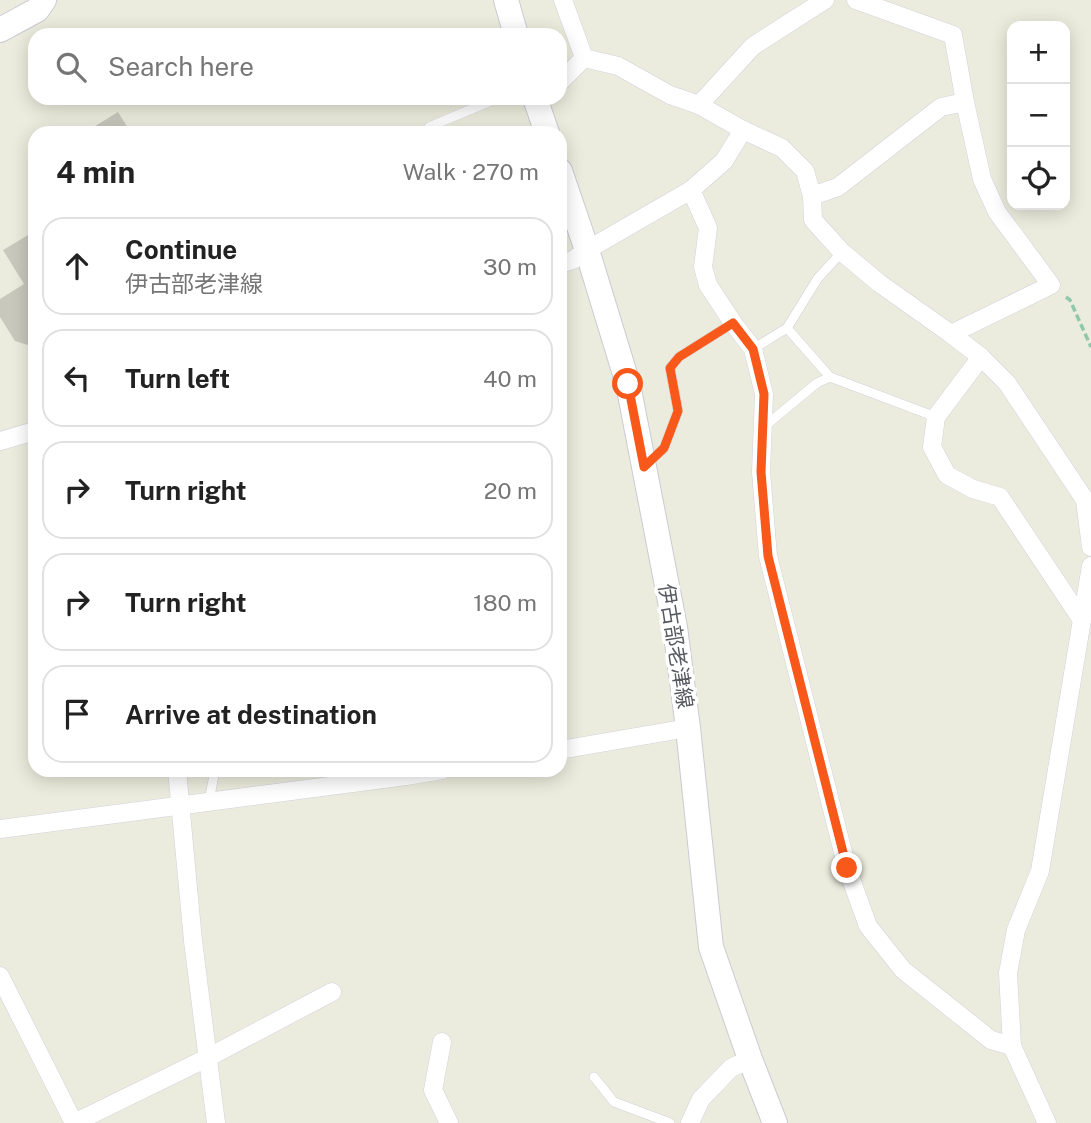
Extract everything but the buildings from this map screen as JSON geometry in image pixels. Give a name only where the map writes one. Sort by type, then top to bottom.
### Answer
[{"type":"main road","points":[[0,30],[37,10],[44,0]]},
{"type":"main road","points":[[506,0],[514,28]]},
{"type":"main road","points":[[537,105],[545,126]]},
{"type":"main road","name":"伊古部老津線","points":[[567,191],[628,384],[675,627],[711,947],[775,1123]]},
{"type":"street","points":[[699,105],[752,46],[825,0]]},
{"type":"street","points":[[856,0],[953,35],[982,180],[997,212],[1051,285],[951,334]]},
{"type":"street","points":[[566,3],[584,58]]},
{"type":"street","points":[[584,58],[618,66],[670,94],[699,105],[782,148],[806,171],[812,196],[813,220],[842,252],[879,283],[981,357],[1007,383],[1085,500],[1091,547]]},
{"type":"street","points":[[567,75],[584,58]]},
{"type":"street","points":[[812,196],[838,187],[941,107],[965,102]]},
{"type":"street","points":[[567,262],[691,190],[724,160],[743,130]]},
{"type":"street","points":[[691,190],[708,228],[703,267],[708,285],[753,349],[764,394],[761,472],[768,556],[847,868],[868,926],[903,970],[991,1040],[1012,1046]]},
{"type":"street","points":[[981,357],[936,417],[932,447],[947,475],[973,489],[1000,497],[1085,628]]},
{"type":"street","points":[[0,441],[28,433]]},
{"type":"street","points":[[1047,1123],[1012,1046],[1008,973],[1016,930],[1040,871],[1085,628],[1091,566]]},
{"type":"street","points":[[567,749],[688,728]]},
{"type":"street","points":[[178,777],[216,1123]]},
{"type":"street","points":[[0,829],[378,777]]},
{"type":"street","points":[[0,976],[74,1123],[209,1057],[332,992]]},
{"type":"street","points":[[442,1042],[433,1090],[449,1123]]},
{"type":"street","points":[[690,1123],[701,1099],[731,1068],[750,1059]]},
{"type":"lane","points":[[431,126],[481,105]]},
{"type":"lane","points":[[753,349],[787,328],[818,278],[842,252]]},
{"type":"lane","points":[[644,467],[664,448],[678,411],[670,368],[679,357],[733,323]]},
{"type":"lane","points":[[787,328],[830,377],[936,417]]},
{"type":"lane","points":[[764,427],[817,383],[830,377]]},
{"type":"lane","points":[[209,801],[214,777]]},
{"type":"lane","points":[[594,1077],[614,1102],[670,1123]]},
{"type":"path","points":[[1051,285],[1070,300],[1091,347]]},
{"type":"route","points":[[628,384],[644,467],[664,448],[678,411],[670,368],[679,357],[733,323],[753,349],[764,394],[761,472],[768,556],[847,868]]}]
